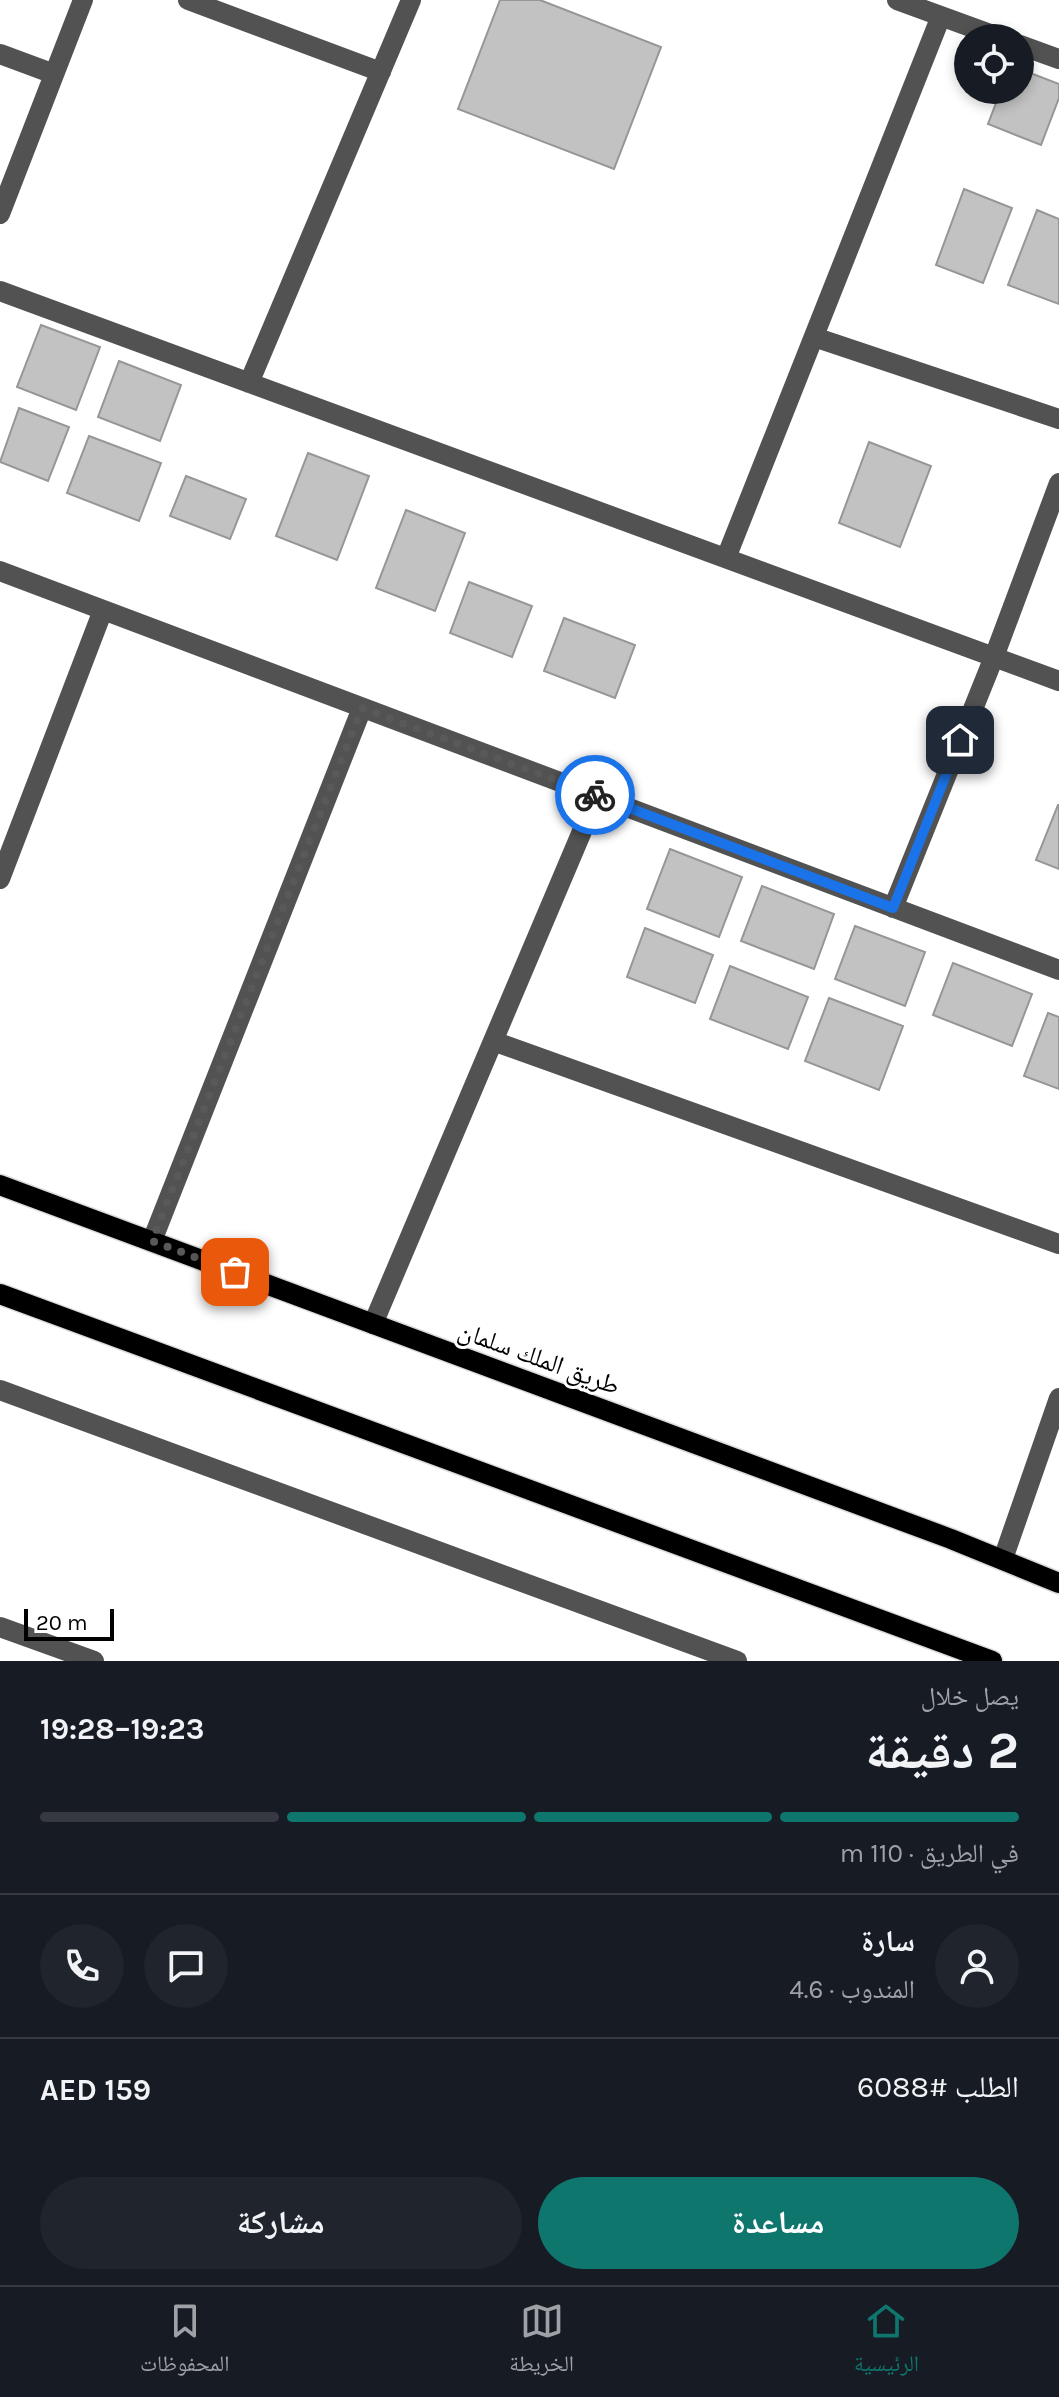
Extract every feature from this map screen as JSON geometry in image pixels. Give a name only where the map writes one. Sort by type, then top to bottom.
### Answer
[{"type":"main road","name":"طريق الملك سلمان","points":[[0,1185],[1003,1559],[1059,1583]]},
{"type":"main road","points":[[0,1294],[992,1661]]},
{"type":"street","points":[[0,214],[83,0]]},
{"type":"street","points":[[188,0],[381,72]]},
{"type":"street","points":[[249,383],[411,0]]},
{"type":"street","points":[[897,0],[963,24]]},
{"type":"street","points":[[726,558],[941,16]]},
{"type":"street","points":[[1034,50],[1059,59]]},
{"type":"street","points":[[0,54],[54,74]]},
{"type":"street","points":[[0,291],[1059,681]]},
{"type":"street","points":[[814,337],[1059,419]]},
{"type":"street","points":[[893,908],[994,657],[1059,483]]},
{"type":"street","points":[[0,571],[1059,970]]},
{"type":"street","points":[[0,879],[7,840],[103,610]]},
{"type":"street","points":[[152,1241],[362,708]]},
{"type":"street","points":[[373,1324],[597,796]]},
{"type":"street","points":[[493,1041],[1059,1244]]},
{"type":"street","points":[[0,1390],[737,1661]]},
{"type":"street","points":[[1003,1559],[1059,1398]]},
{"type":"street","points":[[0,1627],[94,1661]]},
{"type":"building","points":[[500,0],[540,0],[661,47],[614,169],[458,109]]},
{"type":"building","points":[[1034,74],[1059,84],[1059,98],[1041,145],[988,124],[996,104],[1034,104]]},
{"type":"building","points":[[964,189],[1012,208],[983,283],[936,265]]},
{"type":"building","points":[[1037,210],[1059,219],[1059,304],[1008,285]]},
{"type":"building","points":[[41,325],[100,347],[76,410],[17,387]]},
{"type":"building","points":[[119,361],[181,385],[160,441],[98,417]]},
{"type":"building","points":[[19,408],[69,427],[48,481],[0,462]]},
{"type":"building","points":[[89,436],[161,463],[139,521],[67,493]]},
{"type":"building","points":[[869,442],[931,466],[900,547],[839,523]]},
{"type":"building","points":[[308,453],[369,476],[337,560],[276,536]]},
{"type":"building","points":[[186,476],[246,499],[230,539],[170,516]]},
{"type":"building","points":[[406,510],[465,533],[435,611],[376,588]]},
{"type":"building","points":[[469,582],[532,606],[512,657],[450,633]]},
{"type":"building","points":[[564,618],[635,645],[615,698],[544,671]]},
{"type":"building","points":[[1059,805],[1059,869],[1036,860]]},
{"type":"building","points":[[670,849],[742,877],[719,937],[647,909]]},
{"type":"building","points":[[762,886],[834,914],[814,969],[741,941]]},
{"type":"building","points":[[855,926],[925,952],[905,1006],[835,979]]},
{"type":"building","points":[[645,928],[713,955],[695,1003],[627,977]]},
{"type":"building","points":[[953,963],[1032,994],[1012,1046],[933,1015]]},
{"type":"building","points":[[730,966],[808,997],[788,1049],[710,1019]]},
{"type":"building","points":[[829,998],[903,1026],[879,1090],[805,1061]]},
{"type":"building","points":[[1048,1013],[1059,1017],[1059,1089],[1024,1076]]},
{"type":"way so far","points":[[235,1272],[152,1241],[362,708],[595,795]]},
{"type":"route","points":[[595,795],[893,908],[960,740]]}]
